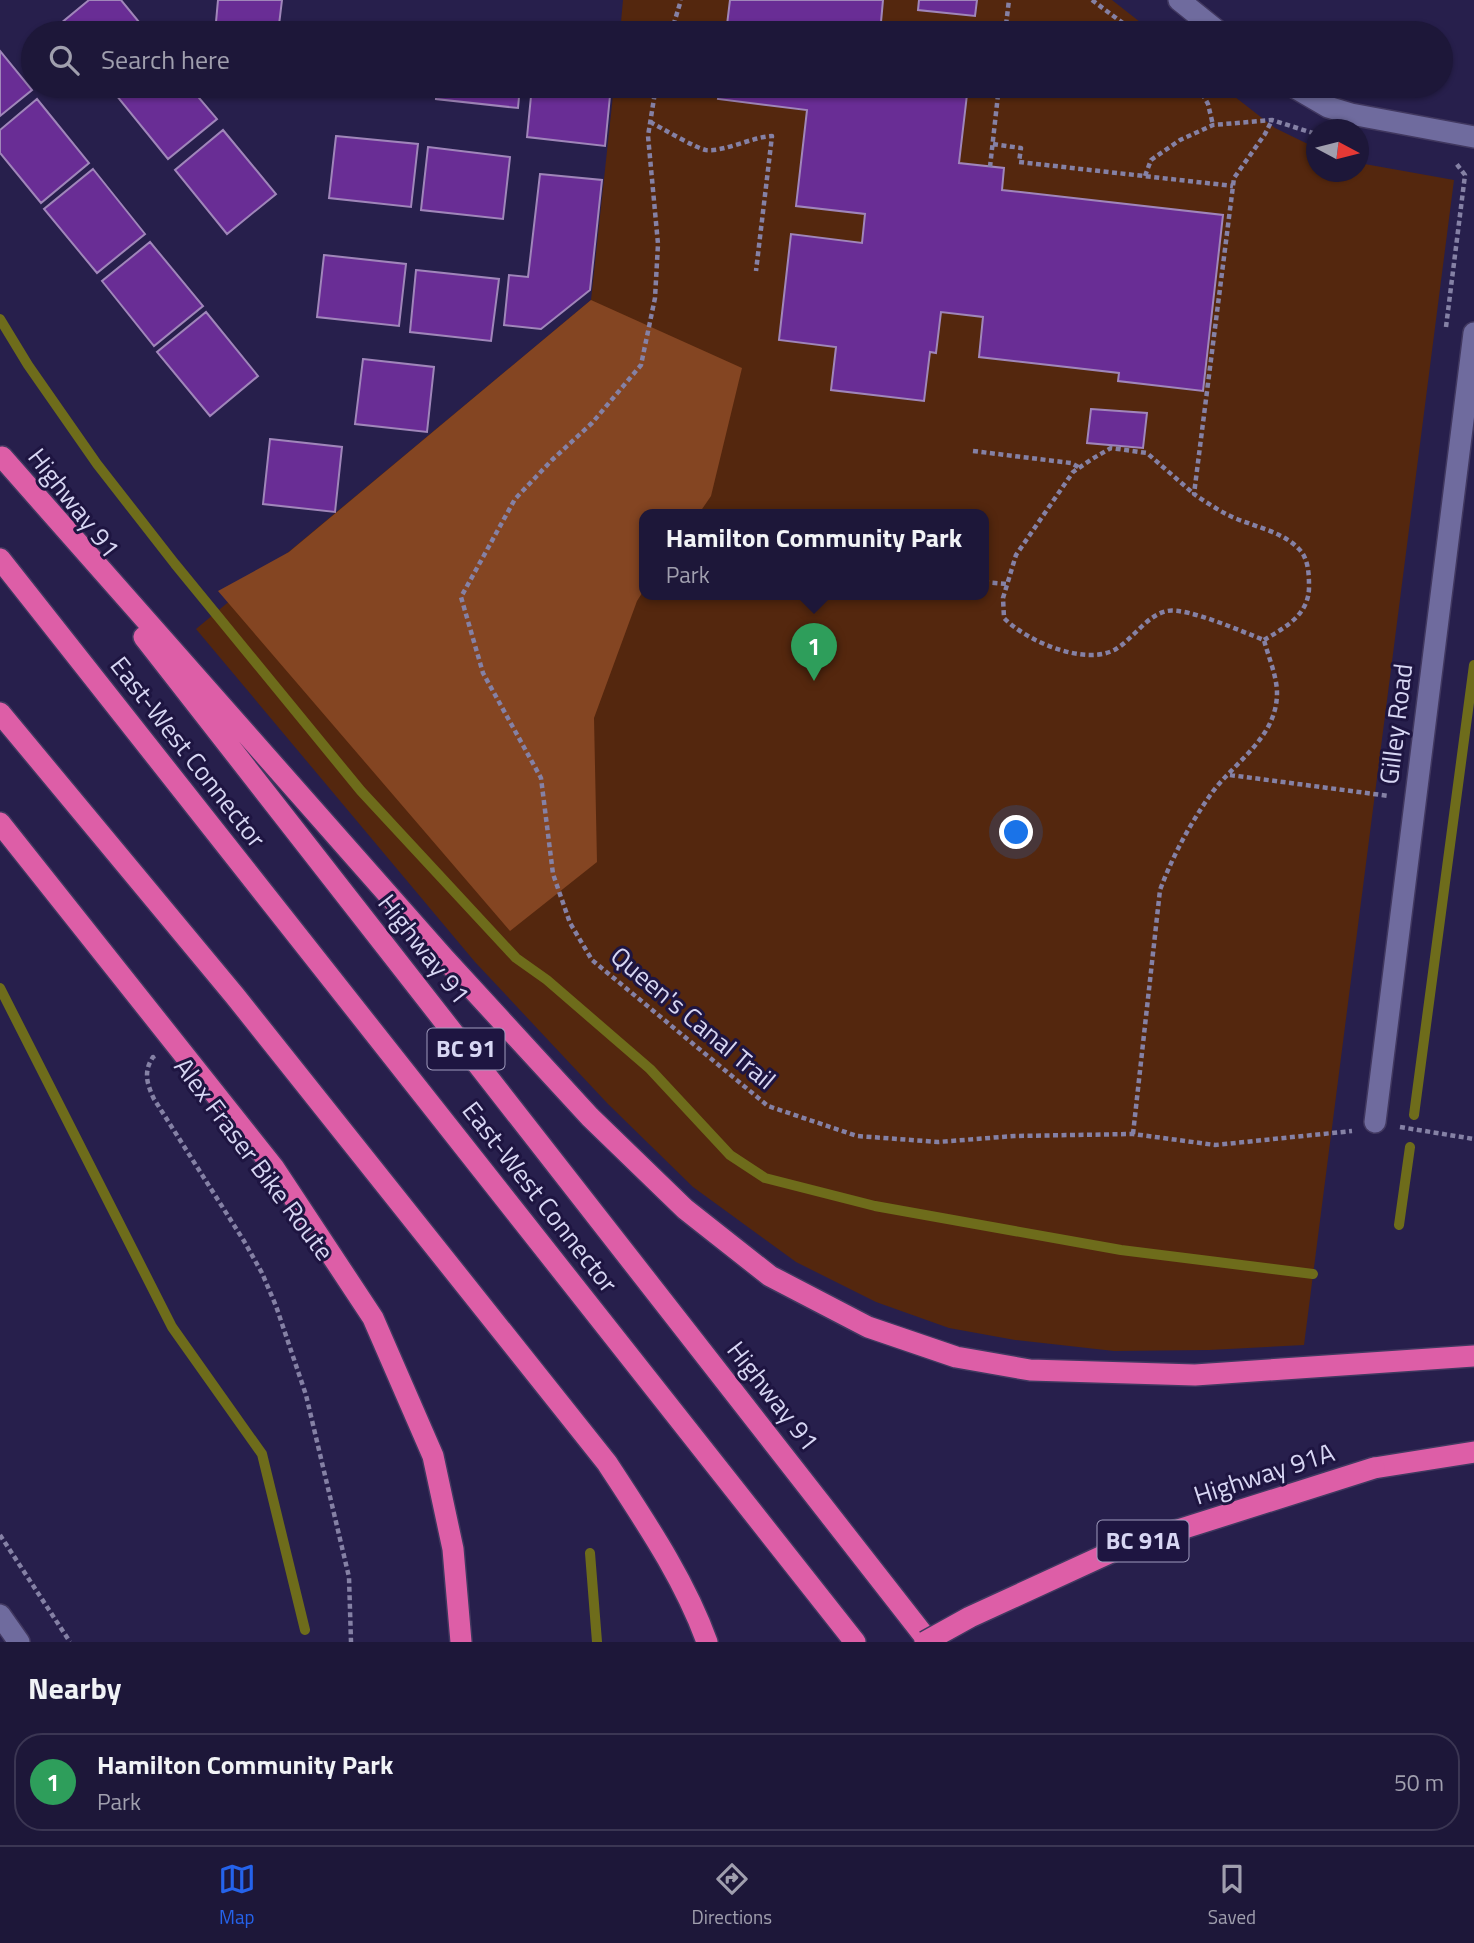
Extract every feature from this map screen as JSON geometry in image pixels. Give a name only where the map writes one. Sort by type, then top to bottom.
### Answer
[{"type":"highway","points":[[1,455],[444,958],[590,1117],[685,1209],[770,1276],[868,1327],[956,1357],[1030,1370],[1195,1375],[1474,1356]]},
{"type":"highway","name":"Highway 91","points":[[1,455],[927,1642]]},
{"type":"highway","name":"East-West Connector","points":[[0,559],[854,1641]]},
{"type":"highway","points":[[0,713],[234,996],[607,1463],[656,1540],[699,1620],[707,1642]]},
{"type":"highway","points":[[0,823],[274,1168],[373,1318],[433,1457],[453,1549],[461,1642]]},
{"type":"highway","name":"Highway 91A","points":[[927,1642],[970,1617],[1118,1549],[1374,1468],[1474,1452]]},
{"type":"street","points":[[1179,0],[1205,21]]},
{"type":"street","points":[[1313,98],[1328,107],[1351,114],[1474,137]]},
{"type":"street","name":"Gilley Road","points":[[1375,1122],[1474,333]]},
{"type":"street","points":[[0,1615],[19,1642]]},
{"type":"path","points":[[675,21],[681,0]]},
{"type":"path","points":[[1006,21],[1009,0]]},
{"type":"path","points":[[1093,0],[1120,21]]},
{"type":"path","name":"Queen's Canal Trail","points":[[654,98],[648,136],[658,244],[655,298],[641,365],[592,423],[515,499],[461,597],[484,673],[541,778],[553,874],[570,923],[592,960],[768,1106],[857,1136],[938,1142],[1014,1136],[1133,1134],[1215,1145],[1349,1133],[1375,1122]]},
{"type":"path","points":[[990,167],[998,98]]},
{"type":"path","points":[[1205,98],[1213,125]]},
{"type":"path","points":[[1144,176],[1151,160],[1180,140],[1213,125],[1272,120],[1306,131]]},
{"type":"path","points":[[1194,494],[1234,178],[1272,120]]},
{"type":"path","points":[[650,122],[706,150],[761,136],[772,136],[756,271]]},
{"type":"path","points":[[993,144],[1021,148],[1020,162],[1233,186]]},
{"type":"path","points":[[1445,157],[1457,163],[1465,175],[1446,330]]},
{"type":"path","points":[[1111,448],[1147,453],[1194,494],[1226,514],[1282,537],[1300,550],[1309,569],[1310,592],[1303,611],[1289,625],[1264,640],[1190,613],[1170,610],[1157,614],[1115,650],[1095,655],[1067,651],[1041,643],[1016,630],[1004,618],[1003,598],[1016,555],[1073,472],[1111,448]]},
{"type":"path","points":[[973,451],[1071,463],[1080,468]]},
{"type":"path","points":[[989,582],[1007,584]]},
{"type":"path","points":[[1133,1134],[1160,890],[1172,858],[1187,831],[1213,792],[1263,736],[1273,715],[1277,692],[1264,640]]},
{"type":"path","points":[[1230,775],[1415,799]]},
{"type":"path","name":"Alex Fraser Bike Route","points":[[161,1068],[153,1057],[146,1075],[154,1099],[262,1273],[281,1319],[306,1395],[349,1577],[351,1642]]},
{"type":"path","points":[[1375,1122],[1474,1139]]},
{"type":"path","points":[[0,1535],[70,1642]]},
{"type":"shaded area","points":[[623,0],[1112,0],[1139,21],[621,21]]},
{"type":"shaded area","points":[[613,98],[1236,98],[1275,128],[1306,143],[1306,182],[1369,182],[1369,165],[1454,180],[1304,1345],[1114,1351],[1015,1340],[949,1328],[876,1302],[796,1262],[693,1187],[608,1104],[475,962],[196,629],[591,300]]},
{"type":"shaded area","points":[[591,300],[742,368],[711,496],[702,509],[639,509],[639,598],[594,718],[597,862],[510,931],[218,591],[289,552]]},
{"type":"building","points":[[89,0],[121,0],[138,21],[64,21]]},
{"type":"building","points":[[218,0],[282,0],[279,21],[216,21]]},
{"type":"building","points":[[730,0],[883,0],[881,21],[727,21]]},
{"type":"building","points":[[919,0],[977,0],[975,16],[918,10]]},
{"type":"building","points":[[0,51],[21,77],[22,98],[0,116]]},
{"type":"building","points":[[118,98],[199,98],[217,119],[168,159]]},
{"type":"building","points":[[436,98],[519,98],[518,108]]},
{"type":"building","points":[[531,98],[610,98],[605,146],[527,137]]},
{"type":"building","points":[[967,98],[959,163],[1004,168],[1002,190],[1223,215],[1203,391],[1118,381],[1119,373],[979,357],[983,317],[941,312],[936,353],[930,352],[924,401],[831,390],[836,347],[779,340],[791,234],[862,243],[865,214],[796,206],[807,110],[718,99]]},
{"type":"building","points":[[37,99],[89,163],[41,203],[0,153],[0,130]]},
{"type":"building","points":[[223,130],[276,194],[227,234],[175,170]]},
{"type":"building","points":[[336,136],[418,144],[411,207],[329,198]]},
{"type":"building","points":[[428,147],[510,157],[503,219],[421,210]]},
{"type":"building","points":[[93,169],[145,234],[97,273],[44,209]]},
{"type":"building","points":[[540,174],[602,180],[590,290],[541,329],[504,325],[509,275],[528,277]]},
{"type":"building","points":[[150,242],[203,306],[154,346],[102,281]]},
{"type":"building","points":[[324,255],[406,264],[399,326],[317,317]]},
{"type":"building","points":[[416,270],[499,279],[491,341],[410,332]]},
{"type":"building","points":[[206,312],[258,376],[210,416],[157,352]]},
{"type":"building","points":[[363,359],[434,367],[427,432],[355,424]]},
{"type":"building","points":[[1091,409],[1147,413],[1143,448],[1087,443]]},
{"type":"building","points":[[270,439],[342,447],[335,512],[263,504]]},
{"type":"waterway","points":[[0,319],[28,365],[97,464],[175,564],[361,791],[516,958],[547,980],[650,1069],[730,1155],[765,1178],[875,1206],[1121,1250],[1313,1274]]},
{"type":"waterway","points":[[1414,1115],[1474,665]]},
{"type":"waterway","points":[[0,988],[172,1327],[262,1454],[305,1630]]},
{"type":"waterway","points":[[1399,1225],[1410,1147]]},
{"type":"waterway","points":[[590,1553],[597,1642]]},
{"type":"place","name":"Hamilton Community Park","points":[[814,681]]}]
